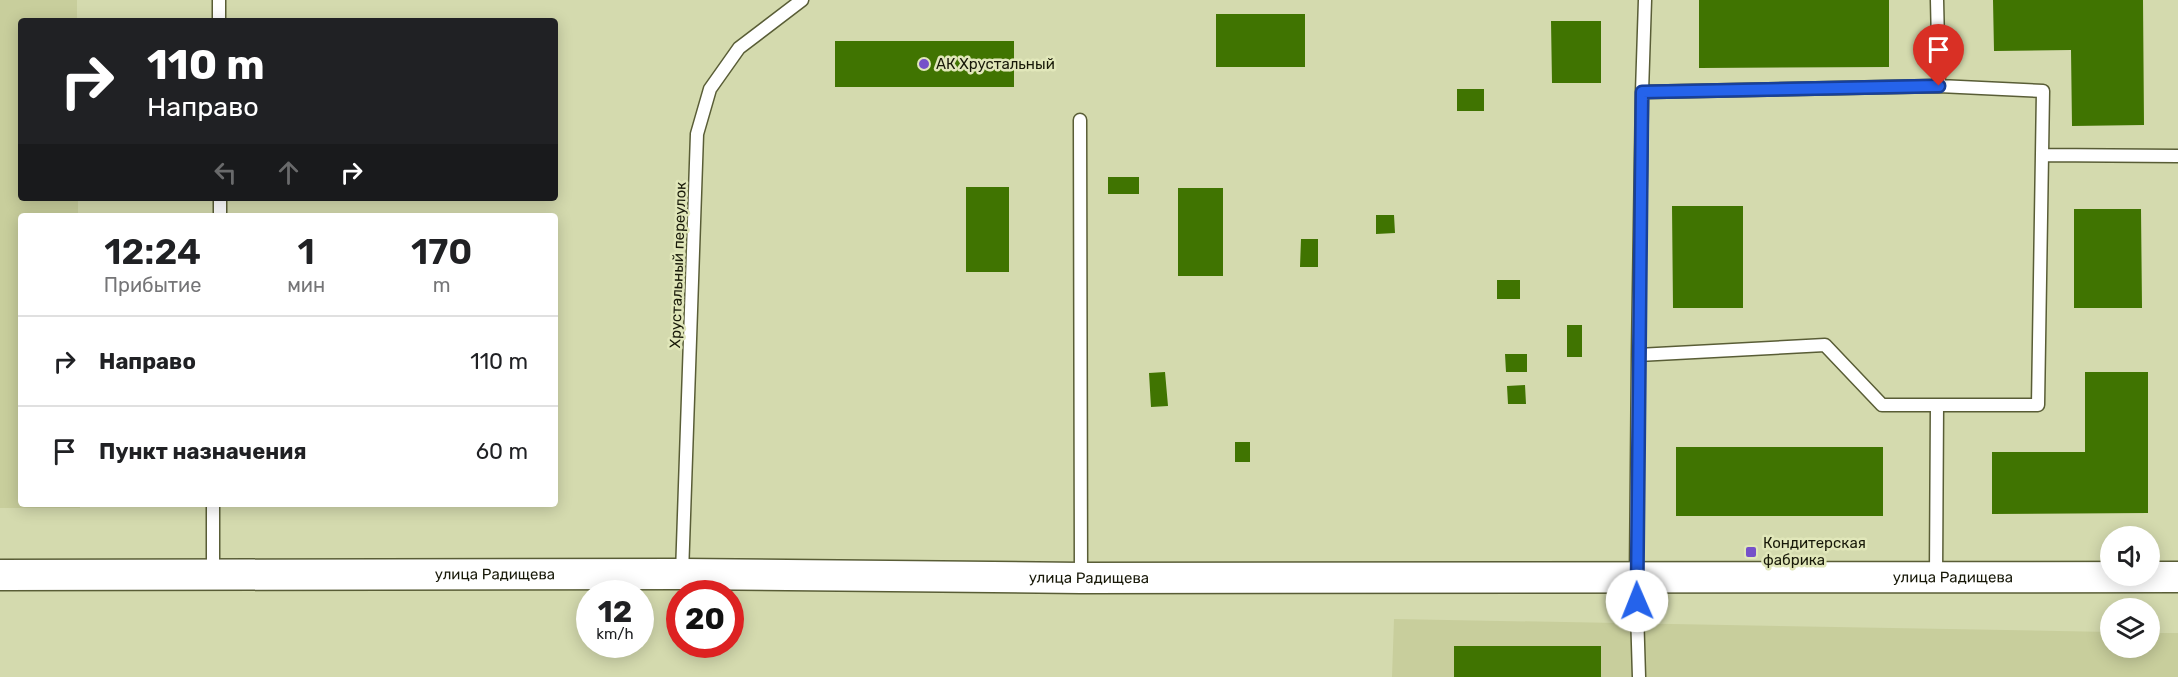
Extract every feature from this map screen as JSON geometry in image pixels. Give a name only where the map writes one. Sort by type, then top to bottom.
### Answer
[{"type":"street","name":"улица Радищева","points":[[0,575],[682,574],[1081,578],[2178,577]]},
{"type":"lane","points":[[219,0],[219,18]]},
{"type":"lane","name":"Хрустальный переулок","points":[[682,574],[697,134],[710,89],[739,48],[802,0]]},
{"type":"lane","points":[[1638,677],[1636,577],[1638,355],[1645,0]]},
{"type":"lane","points":[[1937,0],[1939,86]]},
{"type":"lane","points":[[1638,355],[1825,345],[1882,405],[2038,405],[2043,91],[1939,86],[1642,92]]},
{"type":"lane","points":[[1080,120],[1081,578]]},
{"type":"lane","points":[[2042,155],[2178,156]]},
{"type":"lane","points":[[1936,577],[1937,405]]},
{"type":"lane","points":[[213,507],[213,574]]},
{"type":"shaded area","points":[[0,0],[77,0],[77,18],[18,18],[18,201],[78,201],[78,213],[18,213],[18,507],[80,508],[0,508]]},
{"type":"shaded area","points":[[1394,619],[2100,632],[2100,658],[2160,658],[2160,633],[2178,633],[2178,677],[1392,677]]},
{"type":"building","points":[[1699,0],[1889,0],[1889,67],[1699,68]]},
{"type":"building","points":[[1993,0],[2143,0],[2144,125],[2072,126],[2071,50],[1994,51]]},
{"type":"building","points":[[1216,14],[1305,14],[1305,67],[1216,67]]},
{"type":"building","points":[[1551,21],[1601,21],[1601,83],[1552,83]]},
{"type":"building","name":"АК Хрустальный","points":[[835,41],[1014,41],[1014,87],[835,87]]},
{"type":"building","points":[[1457,89],[1484,89],[1484,111],[1457,111]]},
{"type":"building","points":[[1108,177],[1139,177],[1139,194],[1108,194]]},
{"type":"building","points":[[966,187],[1009,187],[1009,272],[966,272]]},
{"type":"building","points":[[1178,188],[1223,188],[1223,276],[1178,276]]},
{"type":"building","points":[[1672,206],[1743,206],[1743,308],[1673,308]]},
{"type":"building","points":[[2074,209],[2141,209],[2142,308],[2074,308]]},
{"type":"building","points":[[1376,215],[1394,215],[1395,233],[1376,234]]},
{"type":"building","points":[[1301,239],[1318,239],[1318,267],[1300,267]]},
{"type":"building","points":[[1497,280],[1520,280],[1520,299],[1497,299]]},
{"type":"building","points":[[1567,325],[1582,325],[1582,357],[1567,357]]},
{"type":"building","points":[[1505,354],[1527,354],[1527,372],[1506,372]]},
{"type":"building","points":[[1165,372],[1168,406],[1151,407],[1149,373]]},
{"type":"building","points":[[2085,372],[2148,372],[2148,513],[1992,514],[1992,452],[2085,452]]},
{"type":"building","points":[[1525,385],[1526,404],[1508,404],[1507,386]]},
{"type":"building","points":[[1235,442],[1250,442],[1250,462],[1235,462]]},
{"type":"building","points":[[1676,447],[1883,447],[1883,516],[1676,516]]},
{"type":"building","points":[[1454,646],[1601,646],[1601,677],[1454,677]]},
{"type":"place","name":"АК Хрустальный","points":[[924,64]]},
{"type":"place","name":"Кондитерская фабрика","points":[[1751,552]]},
{"type":"route","points":[[1637,601],[1642,92],[1939,86]]}]
